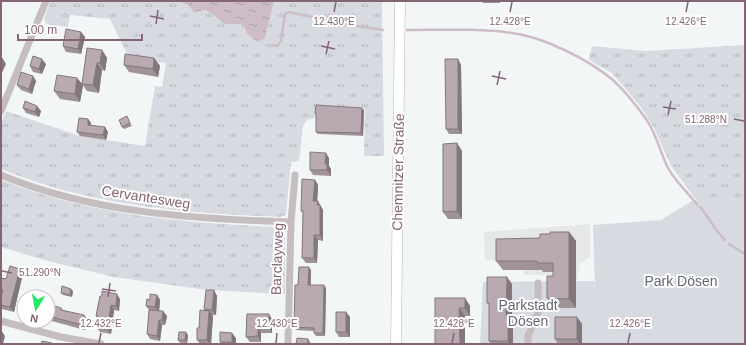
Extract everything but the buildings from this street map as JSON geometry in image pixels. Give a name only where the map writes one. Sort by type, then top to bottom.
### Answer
[{"type":"main road","name":"Chemnitzer Straße","points":[[396,344],[400,1]]},
{"type":"street","points":[[1,112],[46,1]]},
{"type":"street","name":"Cervantesweg","points":[[1,175],[58,194],[122,208],[197,218],[291,222]]},
{"type":"street","name":"Barclayweg","points":[[288,344],[291,222],[296,175]]},
{"type":"street","points":[[528,344],[528,336],[538,313],[538,283]]},
{"type":"street","points":[[1,321],[61,337],[101,344]]},
{"type":"shaded area","points":[[590,224],[590,257],[580,263],[577,281],[558,282],[554,275],[524,275],[524,270],[503,270],[502,260],[485,260],[484,232]]},
{"type":"green space","points":[[50,1],[181,1],[182,3],[188,4],[194,13],[205,10],[224,24],[243,24],[247,34],[265,38],[274,1],[382,1],[384,156],[364,156],[365,109],[316,106],[315,118],[307,120],[303,126],[299,161],[291,162],[286,215],[280,217],[173,210],[103,199],[69,192],[35,182],[1,169],[1,124],[6,111],[80,136],[145,146],[155,86],[162,87],[166,63],[129,58],[110,19],[70,15],[68,27],[46,24],[44,19]]},
{"type":"green space","points":[[745,45],[745,199],[697,201],[671,166],[654,128],[640,106],[612,73],[589,60],[592,46],[646,51]]},
{"type":"green space","points":[[1,180],[68,202],[137,215],[207,223],[278,227],[285,231],[285,294],[207,290],[114,277],[44,260],[1,247]]},
{"type":"green space","name":"Park Dösen","points":[[745,199],[745,344],[480,344],[483,282],[594,281],[595,289],[593,225],[661,220],[692,201]]},
{"type":"water","points":[[181,1],[274,1],[265,38],[258,42],[247,34],[243,24],[224,24],[205,10],[194,13],[188,4],[182,3]]},
{"type":"waterway","points":[[272,45],[277,46],[281,41],[285,14],[289,12],[344,24],[383,30]]},
{"type":"waterway","points":[[407,30],[486,30],[525,35],[552,44],[579,57],[603,72],[627,94],[653,130],[664,160],[670,171],[697,204]]},
{"type":"waterway","points":[[700,207],[725,240]]},
{"type":"waterway","points":[[729,244],[745,254]]},
{"type":"park label","name":"Parkstadt Dösen","points":[[528,314]]}]
